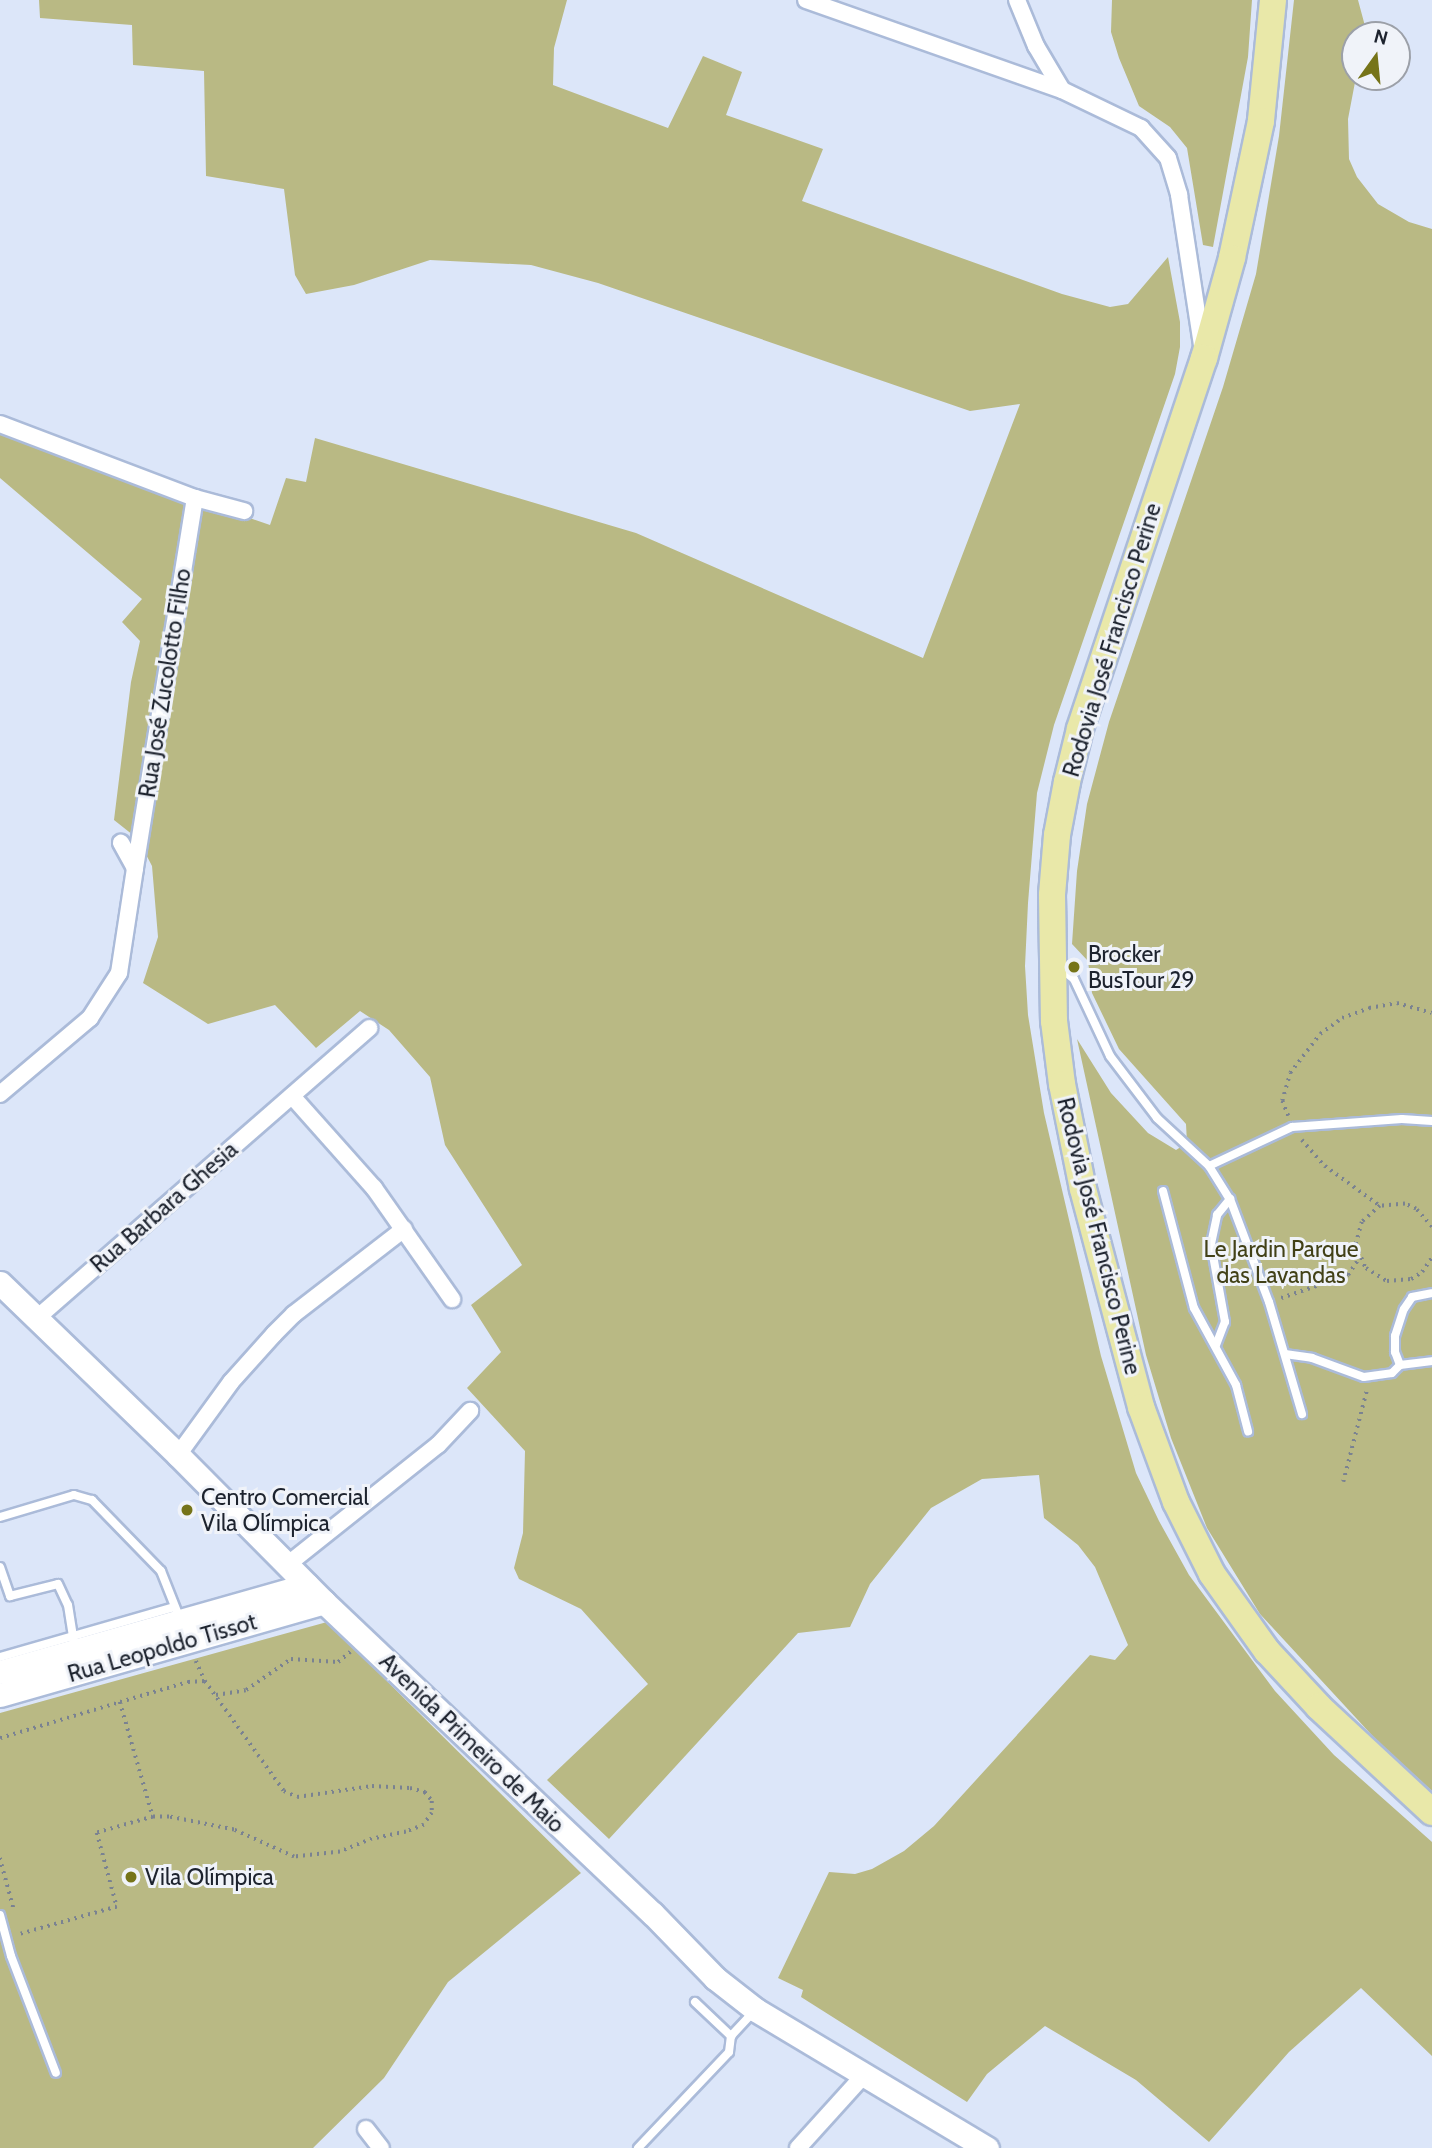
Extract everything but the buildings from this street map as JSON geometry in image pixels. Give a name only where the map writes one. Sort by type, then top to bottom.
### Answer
[{"type":"main road","name":"Rodovia José Francisco Perine","points":[[1273,0],[1268,70],[1252,167],[1204,358],[1080,729],[1057,835],[1052,895],[1051,961],[1062,1084],[1083,1189],[1141,1407],[1175,1502],[1212,1574],[1267,1651],[1335,1723],[1432,1812]]},
{"type":"main road","name":"Avenida Primeiro de Maio","points":[[0,1283],[178,1455],[324,1602],[652,1913],[715,1978],[756,2010],[987,2148]]},
{"type":"main road","name":"Rua Leopoldo Tissot","points":[[0,1672],[250,1611],[307,1585]]},
{"type":"main road","name":"Rua Leopoldo Tissot","points":[[0,1695],[75,1653],[177,1613],[250,1611],[324,1602]]},
{"type":"street","points":[[806,0],[1062,90],[1141,128],[1168,158],[1179,195],[1204,358]]},
{"type":"street","points":[[1017,0],[1036,46],[1062,90]]},
{"type":"street","points":[[0,424],[195,498],[244,511]]},
{"type":"street","name":"Rua José Zucolotto Filho","points":[[0,1094],[90,1018],[119,973],[195,498]]},
{"type":"street","points":[[121,842],[135,868]]},
{"type":"street","name":"Rua Barbara Ghesia","points":[[37,1318],[369,1028]]},
{"type":"street","points":[[292,1096],[351,1161],[404,1228],[452,1299]]},
{"type":"street","points":[[178,1455],[231,1382],[274,1334],[294,1314],[404,1228]]},
{"type":"street","points":[[287,1565],[438,1445],[470,1411]]},
{"type":"street","points":[[798,2148],[864,2075]]},
{"type":"street","points":[[366,2129],[381,2148]]},
{"type":"lane","points":[[1051,961],[1074,979],[1110,1056],[1130,1083],[1157,1118],[1209,1166],[1230,1199],[1269,1302],[1302,1415]]},
{"type":"lane","points":[[1209,1166],[1292,1127],[1402,1119],[1432,1121]]},
{"type":"lane","points":[[1163,1191],[1194,1308],[1236,1385],[1248,1431]]},
{"type":"lane","points":[[1216,1345],[1225,1322],[1211,1244],[1217,1215],[1230,1199]]},
{"type":"lane","points":[[1400,1365],[1395,1352],[1395,1336],[1404,1309],[1412,1297],[1432,1293]]},
{"type":"lane","points":[[1285,1354],[1312,1358],[1364,1377],[1392,1373],[1400,1365],[1432,1361]]},
{"type":"lane","points":[[0,1517],[74,1495],[92,1500],[161,1571],[177,1613]]},
{"type":"lane","points":[[0,1567],[10,1596],[58,1584],[68,1605],[75,1653],[0,1657]]},
{"type":"lane","points":[[0,1914],[11,1956],[56,2073]]},
{"type":"lane","points":[[695,2002],[731,2036]]},
{"type":"lane","points":[[638,2148],[729,2052],[731,2036],[756,2010]]},
{"type":"path","points":[[1292,1127],[1282,1101],[1290,1073],[1320,1034],[1342,1018],[1369,1008],[1396,1003],[1432,1013]]},
{"type":"path","points":[[1311,1152],[1339,1178],[1380,1206]]},
{"type":"path","points":[[1432,1227],[1426,1217],[1405,1204],[1380,1206],[1370,1212],[1357,1233],[1359,1258],[1375,1276],[1399,1282],[1422,1272],[1432,1258]]},
{"type":"path","points":[[1426,1217],[1432,1215]]},
{"type":"path","points":[[1269,1302],[1348,1275],[1359,1258]]},
{"type":"path","points":[[1343,1482],[1368,1391],[1364,1377]]},
{"type":"path","points":[[216,1695],[246,1690],[291,1659],[338,1662],[364,1640]]},
{"type":"path","points":[[0,1738],[188,1682],[205,1681],[285,1791],[307,1796],[372,1786],[410,1788],[425,1792],[432,1801],[432,1813],[424,1825],[407,1832],[372,1839],[340,1852],[294,1857],[234,1830],[153,1817],[97,1833],[117,1907],[21,1934],[0,1858]]},
{"type":"path","points":[[120,1702],[153,1817]]},
{"type":"green space","points":[[39,0],[567,0],[554,48],[553,85],[668,128],[703,56],[742,72],[726,115],[823,149],[802,201],[1062,294],[1110,307],[1128,304],[1168,257],[1180,322],[1180,347],[1175,374],[1054,725],[1037,793],[1025,966],[1028,1015],[1044,1113],[1101,1356],[1136,1473],[1159,1521],[1189,1575],[1275,1691],[1334,1755],[1432,1842],[1432,2056],[1361,1988],[1289,2052],[1209,2142],[1136,2080],[1045,2026],[987,2074],[967,2102],[801,1997],[803,1990],[778,1978],[829,1872],[855,1874],[872,1869],[904,1851],[934,1826],[1090,1655],[1115,1660],[1128,1645],[1095,1567],[1078,1545],[1044,1518],[1039,1475],[982,1479],[931,1508],[870,1584],[850,1627],[798,1633],[609,1839],[547,1780],[648,1684],[581,1609],[519,1579],[514,1568],[523,1533],[525,1451],[467,1388],[501,1352],[471,1305],[522,1265],[445,1145],[430,1077],[389,1030],[360,1011],[316,1048],[275,1005],[208,1024],[143,983],[158,937],[152,866],[138,839],[114,820],[131,682],[140,641],[122,622],[142,599],[0,478],[0,432],[270,525],[286,478],[306,482],[315,438],[636,533],[923,658],[1020,404],[970,411],[598,283],[531,265],[430,260],[354,285],[306,294],[295,275],[284,189],[206,176],[204,71],[133,65],[132,25],[40,18]]},
{"type":"green space","points":[[1112,0],[1252,0],[1248,57],[1213,247],[1203,245],[1187,148],[1170,127],[1139,106],[1119,58],[1111,32]]},
{"type":"green space","name":"Le Jardin Parque das Lavandas","points":[[1294,0],[1358,0],[1364,21],[1341,21],[1341,91],[1353,91],[1348,119],[1349,159],[1357,177],[1378,204],[1409,222],[1432,229],[1432,1791],[1380,1744],[1260,1614],[1207,1528],[1171,1438],[1146,1355],[1077,1039],[1111,1093],[1148,1133],[1176,1150],[1187,1143],[1186,1124],[1119,1049],[1092,993],[1088,961],[1072,944],[1077,871],[1087,804],[1109,722],[1223,387],[1256,274],[1279,136]]},
{"type":"green space","points":[[327,1622],[581,1873],[448,1982],[384,2078],[313,2148],[0,2148],[0,1713]]},
{"type":"place","name":"Brocker BusTour 29","points":[[1074,967]]},
{"type":"place","name":"Centro Comercial Vila Olímpica","points":[[187,1510]]},
{"type":"place","name":"Vila Olímpica","points":[[131,1877]]}]
